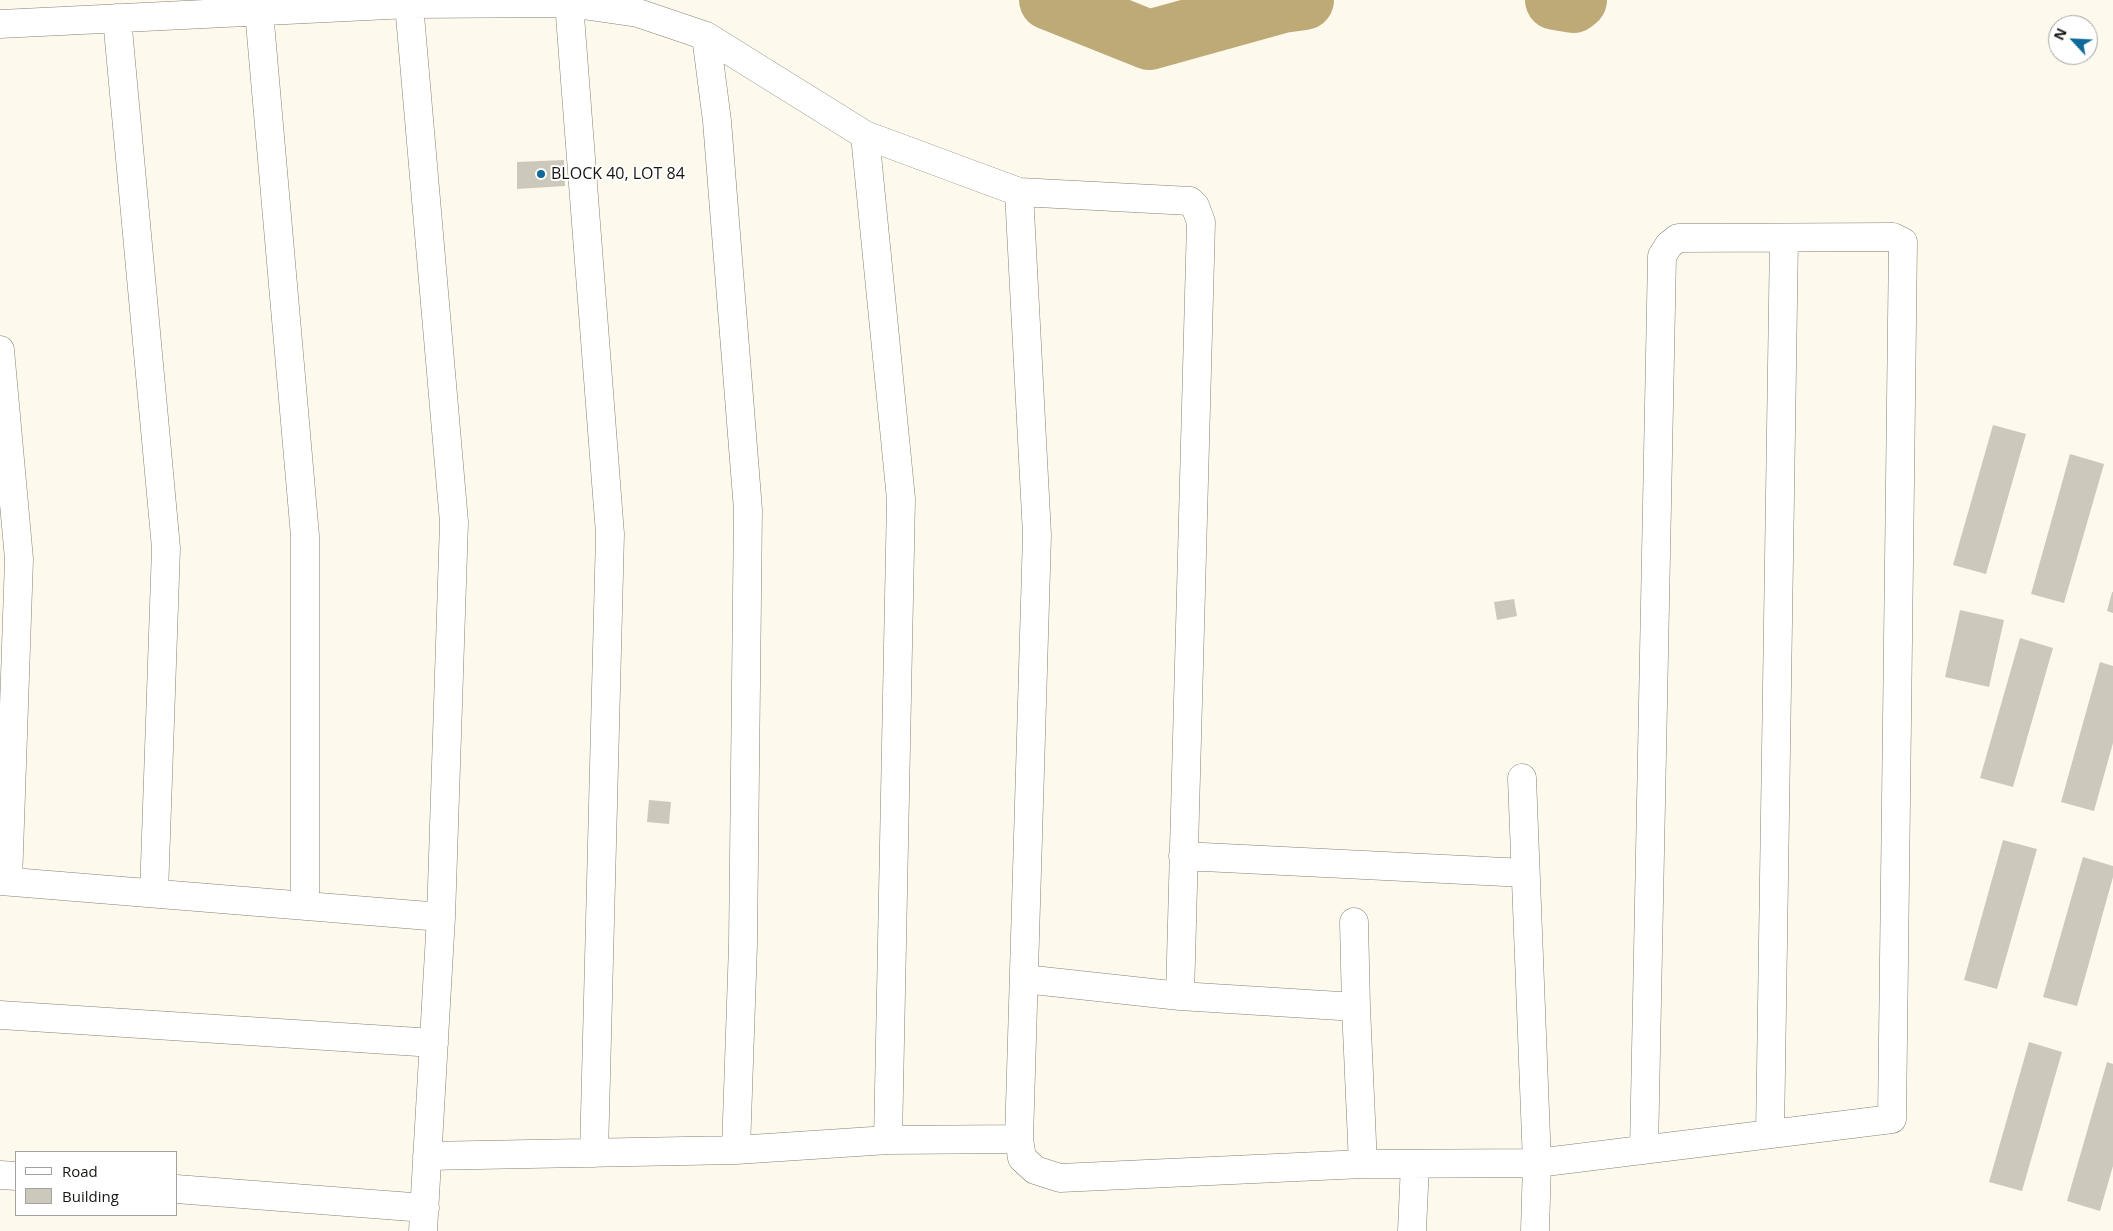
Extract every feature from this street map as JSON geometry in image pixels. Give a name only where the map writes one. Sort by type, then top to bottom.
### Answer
[{"type":"street","points":[[569,3],[610,534],[594,1153]]},
{"type":"street","points":[[0,24],[409,4],[569,3],[638,13],[706,36],[865,135],[1019,192],[1190,201],[1199,214],[1201,222],[1180,996]]},
{"type":"street","points":[[178,1189],[424,1220],[441,917],[454,522],[409,4]]},
{"type":"street","points":[[259,11],[305,536],[305,905]]},
{"type":"street","points":[[117,18],[166,548],[154,893]]},
{"type":"street","points":[[706,36],[717,121],[748,510],[743,944],[736,1150]]},
{"type":"street","points":[[865,135],[901,500],[888,1140]]},
{"type":"street","points":[[1019,192],[1038,536],[1019,1140],[1022,1158],[1035,1170],[1060,1178],[1363,1164],[1537,1163],[1644,1150],[1892,1119],[1903,242],[1893,237],[1678,238],[1669,245],[1662,256],[1644,1150]]},
{"type":"street","points":[[1770,1134],[1784,238]]},
{"type":"street","points":[[0,350],[19,559],[4,881],[441,917]]},
{"type":"street","points":[[1522,778],[1537,1163],[1535,1231]]},
{"type":"street","points":[[1183,856],[1525,873]]},
{"type":"street","points":[[1354,922],[1363,1164]]},
{"type":"street","points":[[1024,979],[1180,996],[1356,1007]]},
{"type":"street","points":[[0,1015],[434,1043]]},
{"type":"street","points":[[427,1156],[736,1150],[888,1140],[1019,1140]]},
{"type":"street","points":[[1412,1231],[1415,1164]]},
{"type":"street","points":[[0,1175],[15,1176]]},
{"type":"building","name":"BLOCK 40, LOT 84","points":[[564,160],[565,186],[517,189],[517,162]]},
{"type":"building","points":[[1993,425],[2026,434],[1986,574],[1953,565]]},
{"type":"building","points":[[2070,454],[2104,464],[2064,603],[2031,594]]},
{"type":"building","points":[[2113,592],[2113,613],[2107,611]]},
{"type":"building","points":[[1514,599],[1517,616],[1497,620],[1494,602]]},
{"type":"building","points":[[1960,610],[2004,620],[1989,687],[1945,677]]},
{"type":"building","points":[[2020,638],[2053,648],[2013,787],[1980,778]]},
{"type":"building","points":[[2100,662],[2113,666],[2113,743],[2094,811],[2061,802]]},
{"type":"building","points":[[649,800],[671,802],[669,824],[647,822]]},
{"type":"building","points":[[2003,840],[2037,849],[1997,989],[1964,980]]},
{"type":"building","points":[[2083,857],[2113,866],[2113,877],[2077,1006],[2043,997]]},
{"type":"building","points":[[2029,1042],[2062,1052],[2022,1191],[1989,1182]]},
{"type":"building","points":[[2107,1062],[2113,1064],[2113,1166],[2100,1211],[2067,1201]]},
{"type":"waterway","points":[[1049,0],[1149,40],[1282,3],[1304,0]]},
{"type":"waterway","points":[[1555,0],[1573,3],[1577,0]]},
{"type":"place","name":"BLOCK 40, LOT 84","points":[[541,174]]}]
